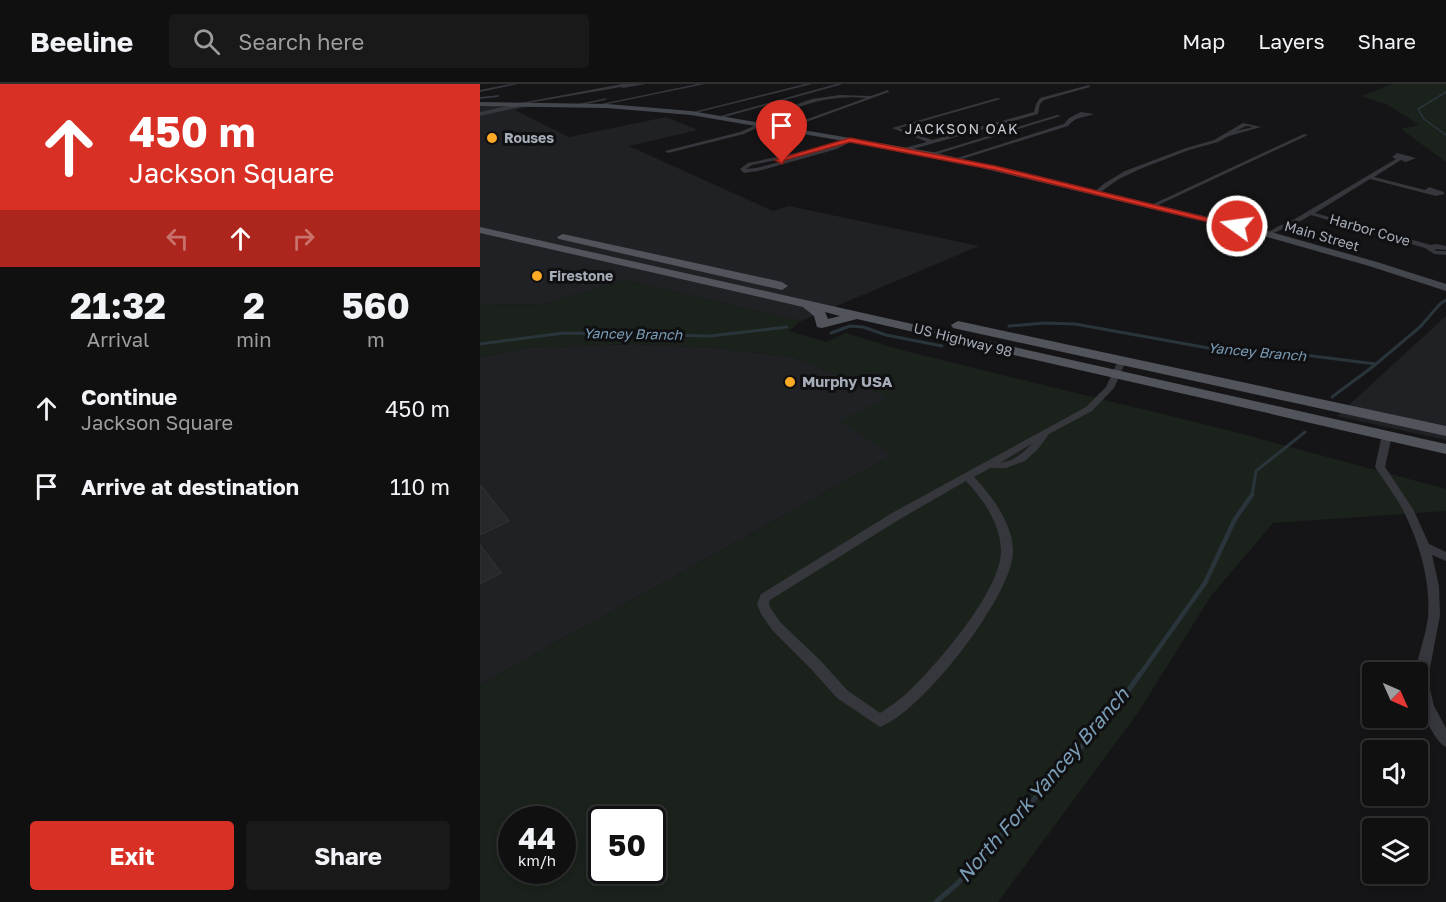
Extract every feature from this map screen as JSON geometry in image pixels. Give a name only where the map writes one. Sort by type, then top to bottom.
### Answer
[{"type":"main road","name":"Main Street","points":[[480,104],[598,105],[691,113],[906,149],[957,159],[1267,234],[1446,288]]},
{"type":"main road","name":"US Highway 98","points":[[480,218],[1446,431]]},
{"type":"main road","name":"US Highway 98","points":[[480,230],[1446,448]]},
{"type":"street","points":[[480,91],[516,84]]},
{"type":"street","points":[[517,104],[629,84]]},
{"type":"street","points":[[541,104],[571,96],[644,84]]},
{"type":"street","points":[[576,105],[675,84]]},
{"type":"street","points":[[598,105],[703,84]]},
{"type":"street","points":[[691,113],[810,84]]},
{"type":"street","points":[[719,117],[841,84]]},
{"type":"street","points":[[906,149],[1036,113],[1042,99],[1089,86]]},
{"type":"street","points":[[787,128],[888,92]]},
{"type":"street","points":[[668,151],[742,133],[815,100],[847,94],[872,97]]},
{"type":"street","points":[[480,99],[498,96]]},
{"type":"street","points":[[932,142],[894,128],[999,99]]},
{"type":"street","points":[[480,114],[527,104]]},
{"type":"street","points":[[957,159],[1066,125],[1071,119],[1080,115]]},
{"type":"street","points":[[932,154],[1059,116]]},
{"type":"street","points":[[1097,192],[1105,185],[1118,180],[1127,172],[1138,167],[1197,148],[1227,135],[1242,125],[1258,126],[1256,129],[1227,135]]},
{"type":"street","points":[[1152,206],[1306,135]]},
{"type":"street","points":[[780,161],[750,164],[743,169],[751,171],[850,140]]},
{"type":"street","points":[[1267,234],[1283,225],[1290,225],[1400,159]]},
{"type":"street","points":[[1371,178],[1428,192]]},
{"type":"street","name":"Harbor Cove","points":[[1310,213],[1429,247],[1446,248]]},
{"type":"street","points":[[1285,239],[1290,225]]},
{"type":"street","name":"Harbor Cove","points":[[1429,247],[1433,252],[1446,253]]},
{"type":"street","points":[[637,267],[654,257]]},
{"type":"street","points":[[968,477],[991,504],[1000,523],[1007,552],[1003,575],[953,650],[910,699],[880,721],[842,694],[816,664],[777,627],[765,611],[763,604],[765,597],[896,516],[1089,409],[1110,388],[1122,361]]},
{"type":"street","points":[[1387,435],[1380,467],[1407,509],[1424,547],[1433,580],[1433,623],[1424,656],[1423,693],[1427,708],[1446,741]]},
{"type":"street","points":[[1424,547],[1446,557]]},
{"type":"shaded area","points":[[1392,84],[1446,84],[1446,162],[1401,129],[1419,125],[1388,105],[1361,96]]},
{"type":"shaded area","points":[[480,105],[528,107],[515,110],[569,137],[666,117],[698,130],[629,146],[773,211],[789,206],[979,246],[801,321],[625,280],[545,304],[480,305]]},
{"type":"shaded area","points":[[625,280],[801,321],[789,331],[826,342],[846,333],[901,350],[1227,430],[1446,489],[1446,511],[1273,523],[1211,596],[1137,714],[998,902],[480,902],[480,685],[892,455],[839,421],[888,397],[794,357],[713,348],[635,344],[527,348],[480,357],[480,305],[545,304]]},
{"type":"shaded area","points":[[1446,316],[1446,440],[1337,416]]},
{"type":"shaded area","points":[[635,344],[713,348],[794,357],[889,397],[892,455],[480,685],[480,357],[527,348]]},
{"type":"building","points":[[480,485],[509,521],[480,535]]},
{"type":"building","points":[[480,545],[501,573],[480,584]]},
{"type":"waterway","name":"Yancey Branch","points":[[1446,92],[1418,109],[1424,119],[1446,135]]},
{"type":"waterway","name":"Yancey Branch","points":[[1009,326],[1044,323],[1075,324],[1225,351],[1296,354],[1376,364],[1420,327],[1446,300]]},
{"type":"waterway","name":"Yancey Branch","points":[[831,333],[850,326],[863,327],[886,335],[942,346]]},
{"type":"waterway","name":"Yancey Branch","points":[[480,344],[564,333],[710,336],[787,327]]},
{"type":"waterway","name":"North Fork Yancey Branch","points":[[1332,397],[1375,365]]},
{"type":"waterway","name":"North Fork Yancey Branch","points":[[1252,496],[1256,471],[1305,432]]},
{"type":"waterway","name":"North Fork Yancey Branch","points":[[1139,676],[1205,583],[1235,519],[1252,495]]},
{"type":"waterway","name":"North Fork Yancey Branch","points":[[936,902],[957,884],[1113,712],[1140,674]]},
{"type":"place","name":"Rouses","points":[[492,138]]},
{"type":"place","name":"Firestone","points":[[537,276]]},
{"type":"place","name":"Murphy USA","points":[[790,382]]},
{"type":"district","name":"JACKSON OAK","points":[[962,129]]},
{"type":"route","points":[[782,162],[778,160],[839,145],[850,140],[932,154],[995,168],[1237,226]]}]
